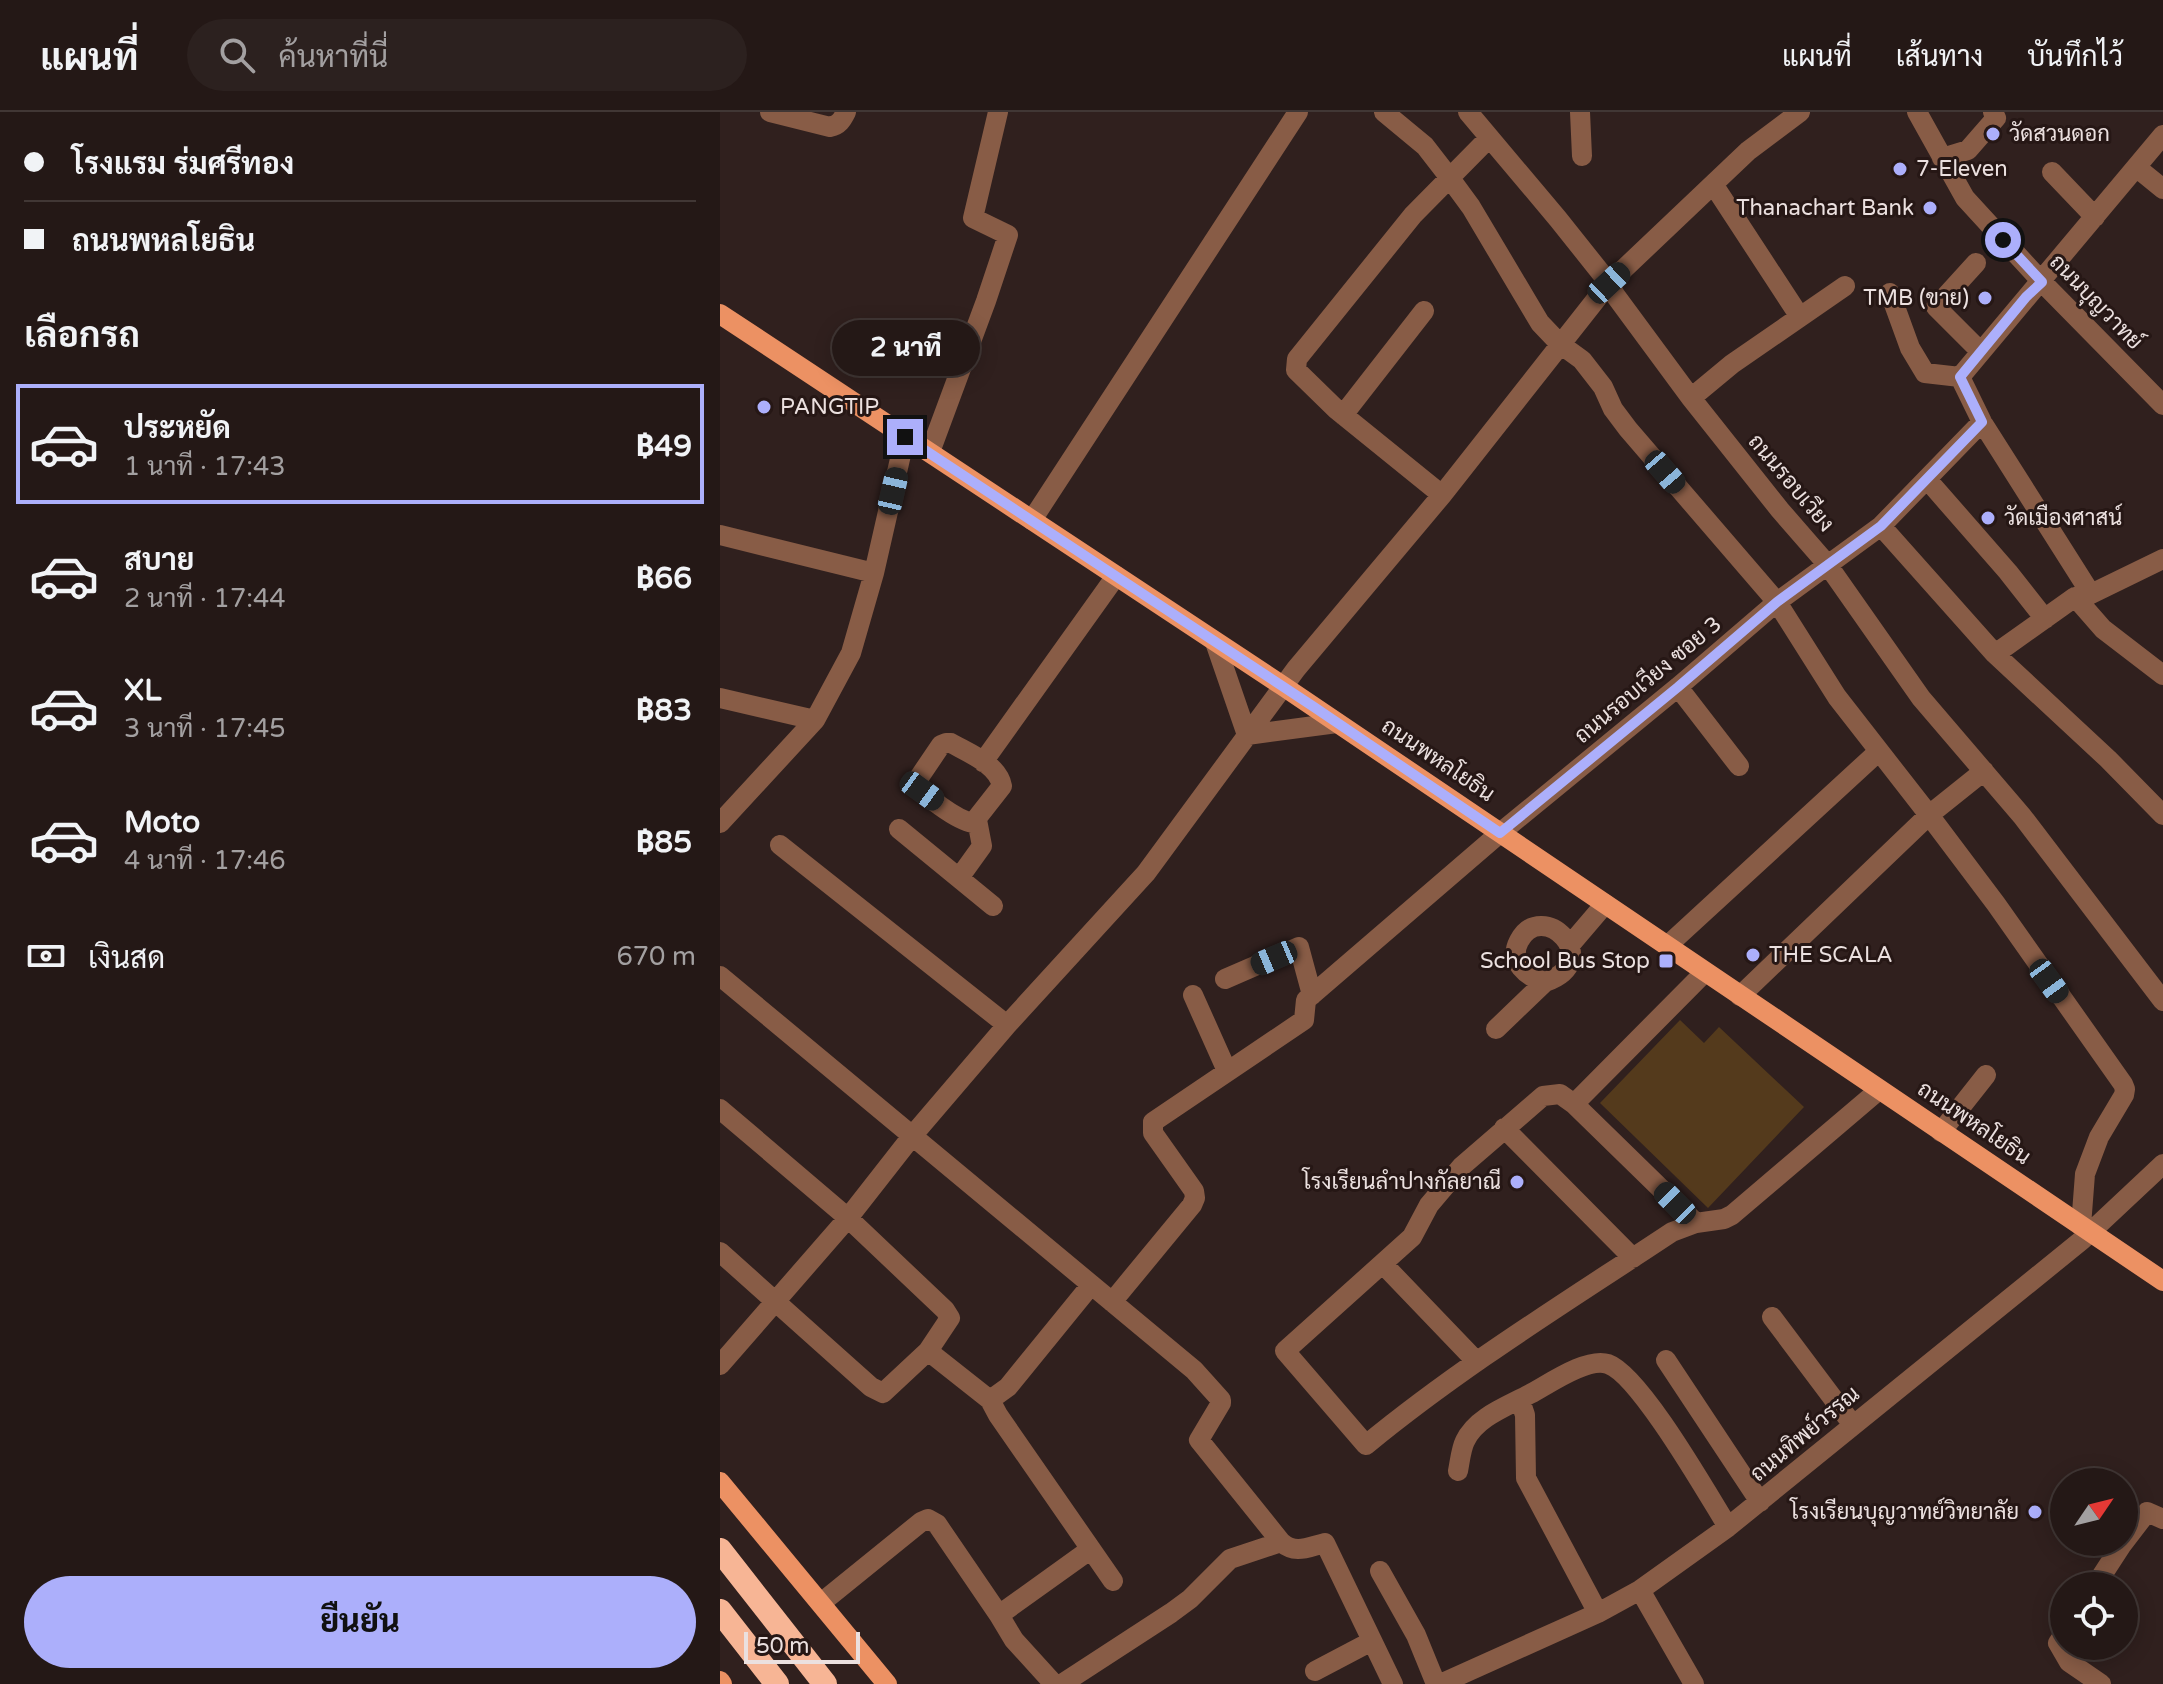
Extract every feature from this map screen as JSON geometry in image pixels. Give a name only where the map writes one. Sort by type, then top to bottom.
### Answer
[{"type":"highway","points":[[720,1550],[825,1684]]},
{"type":"highway","points":[[720,1611],[777,1684]]},
{"type":"main road","name":"ถนนพหลโยธิน","points":[[720,314],[1283,686],[2163,1281]]},
{"type":"main road","points":[[720,1482],[887,1684]]},
{"type":"street","points":[[770,112],[830,127],[836,126],[846,112]]},
{"type":"street","points":[[930,452],[1008,235],[973,218],[998,112]]},
{"type":"street","points":[[1032,520],[1298,112]]},
{"type":"street","points":[[1384,112],[1425,146],[1471,207],[1540,323],[1560,344],[1582,360],[1603,387],[1613,409],[1628,429],[1777,602],[1837,697],[1996,904],[2123,1084],[2124,1095],[2099,1137],[2085,1174],[2086,1230]]},
{"type":"street","name":"ถนนรอบเวียง","points":[[1468,112],[1609,283],[1691,398],[1827,564],[1921,698],[2022,816],[2163,1001]]},
{"type":"street","points":[[1580,112],[1582,156]]},
{"type":"street","name":"ถนนบุญวาทย์","points":[[1917,112],[1965,198],[2042,282],[2161,400]]},
{"type":"street","points":[[1942,158],[1968,150],[1996,118],[1993,112]]},
{"type":"street","points":[[720,1365],[848,1218],[913,1135],[1007,1025],[1146,873],[1283,686],[1442,495],[1609,283],[1748,151],[1796,113]]},
{"type":"street","points":[[1960,377],[2163,135]]},
{"type":"street","points":[[1442,495],[1343,415],[1296,370],[1297,359],[1413,215],[1489,138]]},
{"type":"street","points":[[2136,167],[2163,189]]},
{"type":"street","points":[[2052,172],[2095,217]]},
{"type":"street","points":[[1713,184],[1800,317]]},
{"type":"street","points":[[1976,263],[1936,307],[1980,351]]},
{"type":"street","points":[[1691,398],[1732,364],[1845,286]]},
{"type":"street","points":[[1890,293],[1910,348],[1925,373],[1960,377]]},
{"type":"street","points":[[1343,415],[1424,311]]},
{"type":"street","points":[[1960,377],[1982,422],[2103,629],[2163,675]]},
{"type":"street","name":"ถนนรอบเวียง ซอย 3","points":[[1112,1302],[1195,1198],[1194,1191],[1153,1133],[1153,1122],[1304,1020],[1306,1000],[1777,602],[1881,526],[1982,422]]},
{"type":"street","points":[[720,823],[815,720],[851,653],[874,573],[905,437]]},
{"type":"street","points":[[1932,485],[2045,619]]},
{"type":"street","points":[[1881,526],[1995,654],[2160,807]]},
{"type":"street","points":[[720,535],[874,573]]},
{"type":"street","points":[[1995,654],[2083,596],[2163,559]]},
{"type":"street","points":[[983,762],[1116,576]]},
{"type":"street","points":[[1215,642],[1247,735]]},
{"type":"street","points":[[1678,687],[1739,766]]},
{"type":"street","points":[[720,698],[815,720]]},
{"type":"street","points":[[1247,735],[1337,723]]},
{"type":"street","points":[[951,743],[1001,777],[1002,786],[977,820],[967,822],[922,791],[916,782],[941,745],[951,743]]},
{"type":"street","points":[[1667,946],[1879,751]]},
{"type":"street","points":[[1740,996],[1929,815],[1984,771]]},
{"type":"street","points":[[959,878],[982,846],[977,820]]},
{"type":"street","points":[[899,829],[993,906]]},
{"type":"street","points":[[780,845],[1007,1025]]},
{"type":"street","points":[[1570,945],[1605,904]]},
{"type":"street","points":[[1496,1029],[1545,982],[1566,970],[1571,958],[1570,945],[1562,934],[1551,927],[1538,926],[1526,932],[1518,942],[1516,956],[1520,968],[1530,977],[1545,982]]},
{"type":"street","points":[[1225,979],[1299,947],[1312,995]]},
{"type":"street","points":[[1574,1104],[1705,972]]},
{"type":"street","points":[[720,976],[1194,1370],[1221,1403],[1199,1440],[1281,1542],[1297,1550],[1325,1543],[1393,1684]]},
{"type":"street","points":[[1193,995],[1227,1071]]},
{"type":"street","points":[[1941,1132],[1986,1075]]},
{"type":"street","points":[[1696,1223],[1574,1104],[1560,1094],[1543,1096],[1462,1166],[1429,1205],[1412,1237],[1285,1351],[1366,1445],[1409,1409],[1533,1321],[1672,1232],[1732,1215],[1879,1090]]},
{"type":"street","points":[[720,1109],[848,1218],[950,1318],[928,1351],[883,1393],[871,1387],[720,1252]]},
{"type":"street","points":[[1504,1128],[1633,1258]]},
{"type":"street","name":"ถนนทิพย์วรรณ","points":[[1438,1684],[1598,1613],[1640,1590],[1728,1527],[2163,1164]]},
{"type":"street","points":[[1383,1264],[1476,1361]]},
{"type":"street","points":[[990,1400],[1008,1387],[1091,1285]]},
{"type":"street","points":[[1772,1317],[1853,1425]]},
{"type":"street","points":[[928,1351],[990,1400],[1113,1581]]},
{"type":"street","points":[[1666,1360],[1760,1502]]},
{"type":"street","points":[[1458,1471],[1465,1441],[1475,1427],[1491,1415],[1586,1364],[1607,1364],[1622,1372],[1668,1430],[1728,1527]]},
{"type":"street","points":[[1520,1400],[1525,1415],[1526,1478],[1598,1613]]},
{"type":"street","points":[[2104,1572],[2147,1512],[2163,1519]]},
{"type":"street","points":[[821,1603],[928,1519],[937,1524],[1014,1640],[1054,1684]]},
{"type":"street","points":[[1062,1684],[1190,1599],[1230,1559],[1281,1542]]},
{"type":"street","points":[[999,1615],[1091,1549]]},
{"type":"street","points":[[1380,1571],[1416,1635],[1438,1684]]},
{"type":"street","points":[[1640,1590],[1694,1684]]},
{"type":"street","points":[[1315,1671],[1372,1641]]},
{"type":"street","points":[[2068,1660],[2101,1684]]},
{"type":"shaded area","points":[[1680,1020],[1704,1043],[1719,1027],[1804,1107],[1708,1208],[1600,1103]]},
{"type":"place","name":"วัดสวนดอก","points":[[1993,134]]},
{"type":"place","name":"7-Eleven","points":[[1900,169]]},
{"type":"place","name":"Thanachart Bank","points":[[1930,208]]},
{"type":"place","name":"TMB (ขาย)","points":[[1985,298]]},
{"type":"place","name":"PANGTIP","points":[[764,407]]},
{"type":"place","name":"วัดเมืองศาสน์","points":[[1988,518]]},
{"type":"place","name":"THE SCALA","points":[[1753,955]]},
{"type":"place","name":"School Bus Stop","points":[[1666,961]]},
{"type":"place","name":"โรงเรียนลำปางกัลยาณี","points":[[1517,1182]]},
{"type":"place","name":"โรงเรียนบุญวาทย์วิทยาลัย","points":[[2035,1512]]},
{"type":"route","points":[[905,437],[1500,833],[1777,602],[1881,526],[1982,422],[1960,377],[2042,282],[2003,240]]}]
